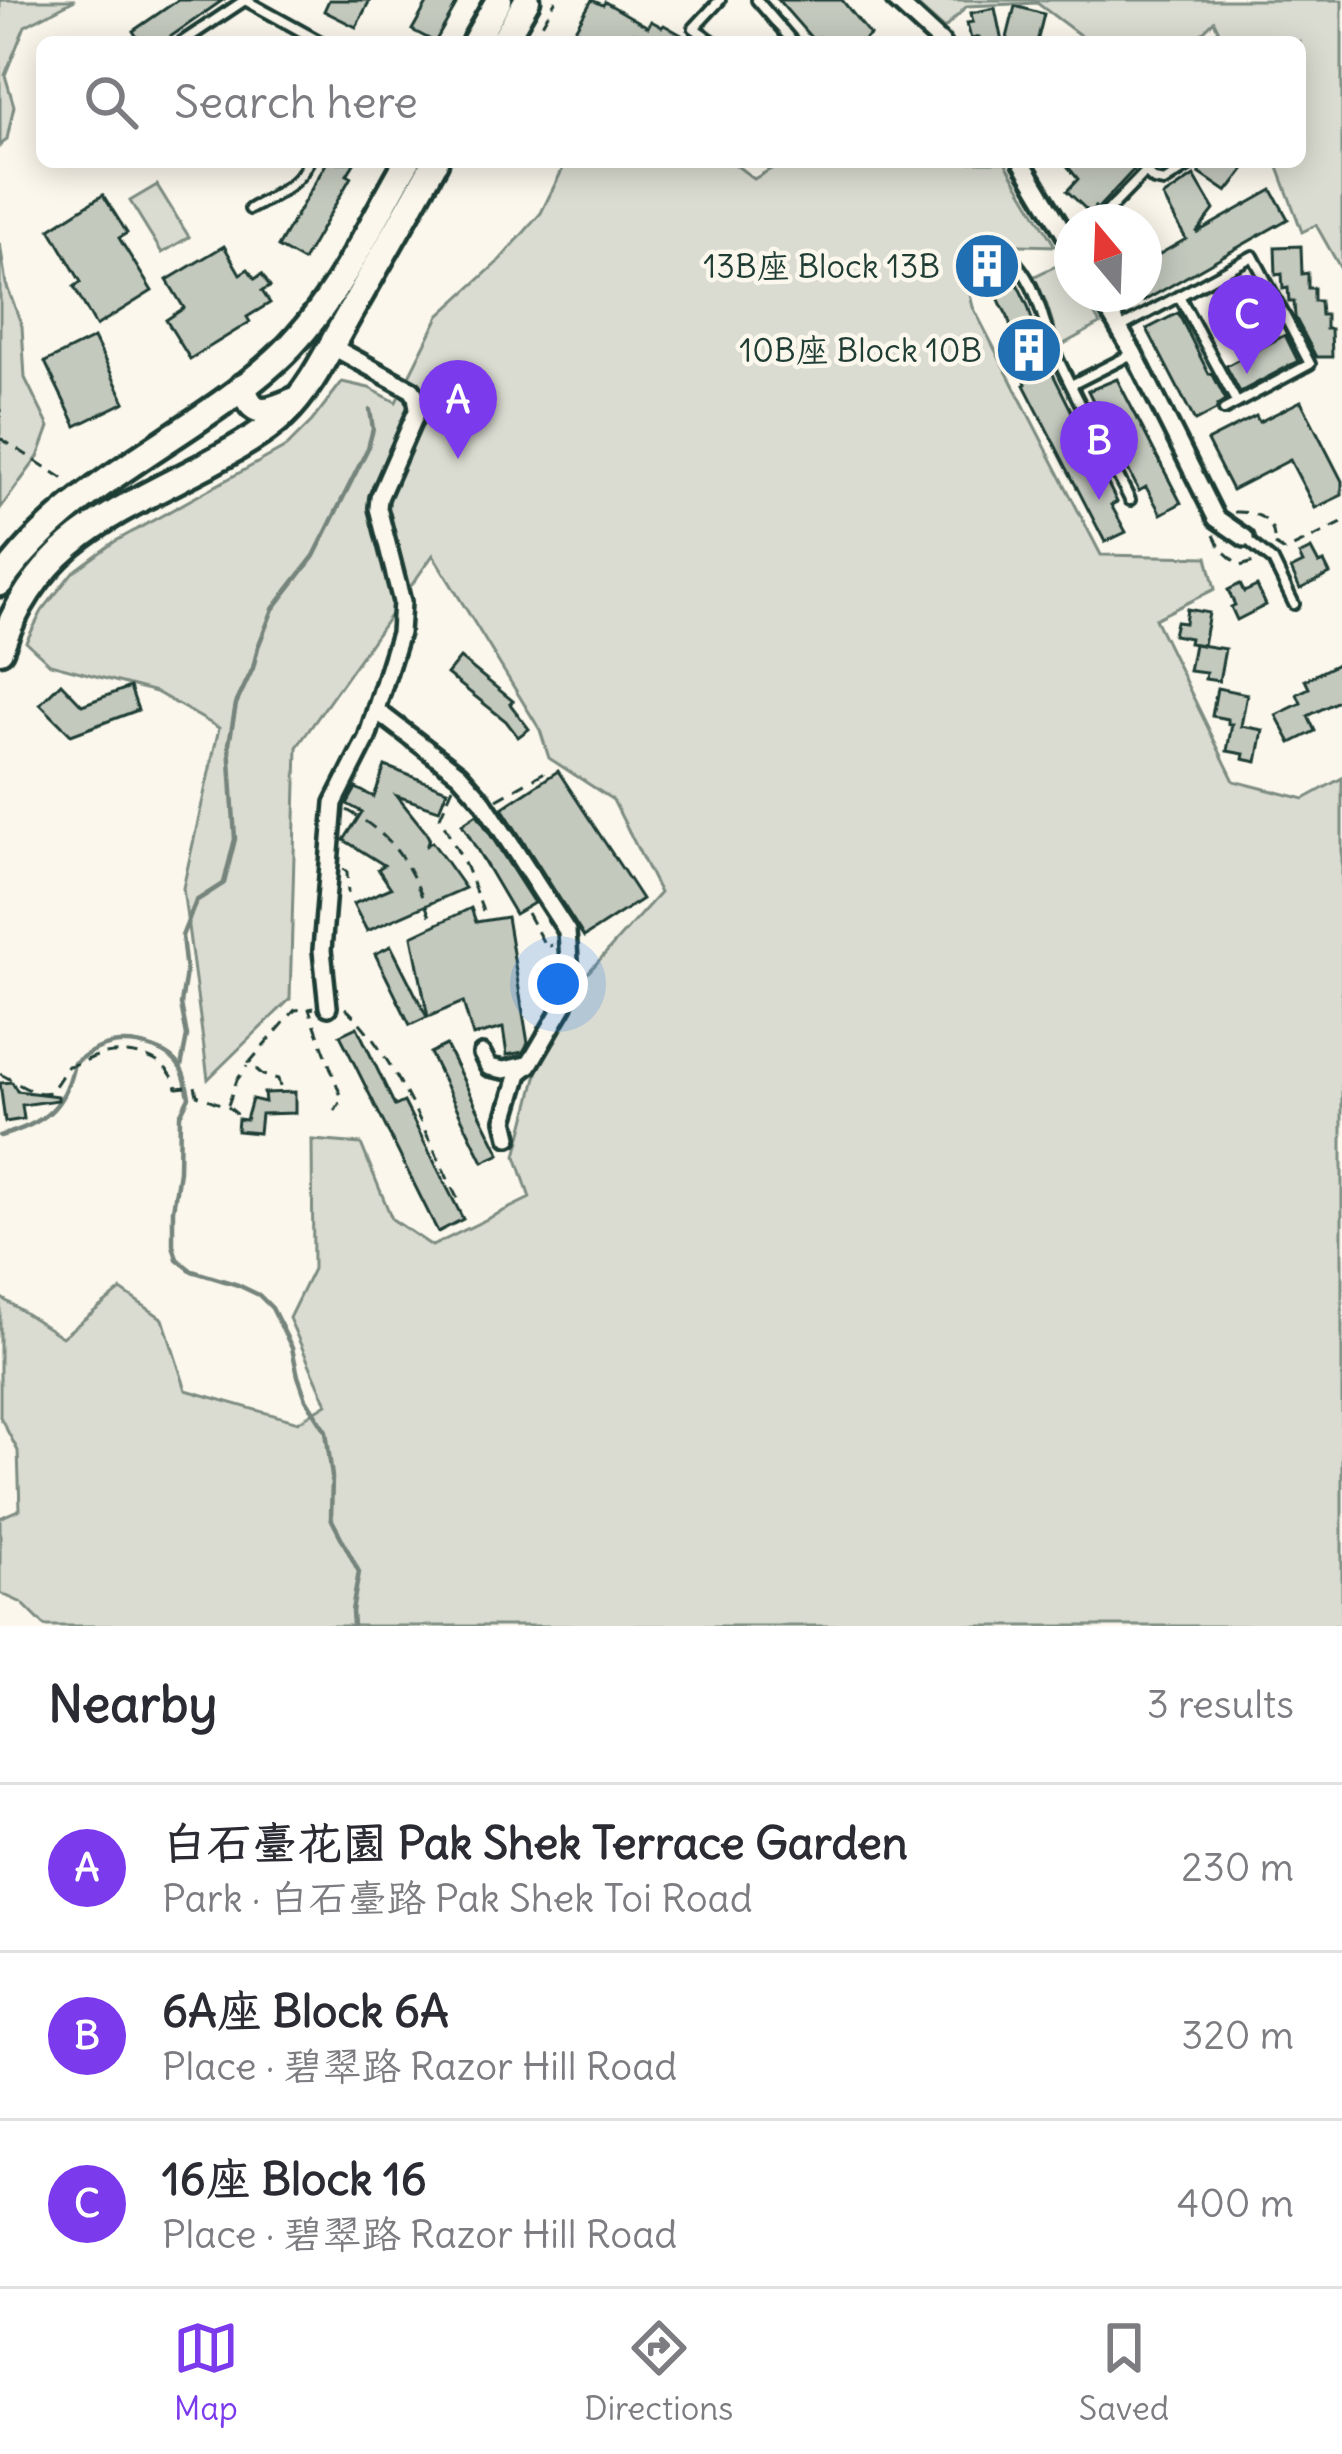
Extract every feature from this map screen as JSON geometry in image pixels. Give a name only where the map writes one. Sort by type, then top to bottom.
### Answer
[{"type":"main road","points":[[478,36],[499,0]]},
{"type":"main road","points":[[506,36],[527,0]]},
{"type":"main road","points":[[0,583],[16,560],[70,508],[276,360],[332,293],[404,168]]},
{"type":"main road","points":[[0,650],[28,589],[74,539],[250,441],[285,414],[331,346],[432,168]]},
{"type":"main road","points":[[243,386],[246,398],[266,412],[296,400]]},
{"type":"street","points":[[895,0],[934,36]]},
{"type":"street","points":[[1026,168],[1054,216]]},
{"type":"street","points":[[1110,312],[1216,518],[1245,538]]},
{"type":"street","points":[[327,1003],[322,950],[334,803],[367,738],[400,633],[402,602],[379,498],[418,409],[416,396],[406,386],[331,346]]},
{"type":"street","points":[[377,711],[459,774],[486,806],[567,931],[570,975],[564,1005],[519,1073],[505,1120],[509,1137]]},
{"type":"street","points":[[482,1054],[489,1067],[504,1070],[529,1064]]},
{"type":"lane","points":[[705,36],[694,28],[719,0]]},
{"type":"lane","points":[[757,0],[788,36]]},
{"type":"lane","points":[[191,36],[244,1],[309,36]]},
{"type":"lane","points":[[291,36],[295,28]]},
{"type":"lane","points":[[250,209],[296,182],[306,168]]},
{"type":"lane","points":[[1114,204],[1149,168]]},
{"type":"lane","points":[[1145,172],[1164,182],[1186,168]]},
{"type":"lane","points":[[1006,251],[1037,294],[1052,344],[1130,500]]},
{"type":"lane","points":[[1119,328],[1252,256],[1310,364],[1224,410]]},
{"type":"lane","points":[[1179,296],[1237,403]]},
{"type":"lane","points":[[1073,384],[1134,354]]},
{"type":"lane","points":[[1245,538],[1273,561],[1294,604]]},
{"type":"path","points":[[535,36],[556,0]]},
{"type":"path","points":[[418,409],[458,405],[464,413],[454,433]]},
{"type":"path","points":[[0,409],[0,418]]},
{"type":"path","points":[[0,438],[76,487]]},
{"type":"path","points":[[1274,544],[1285,550],[1342,523]]},
{"type":"path","points":[[486,806],[544,772]]},
{"type":"path","points":[[452,792],[440,818],[483,911]]},
{"type":"path","points":[[334,803],[398,848],[434,925]]},
{"type":"path","points":[[527,913],[546,947]]},
{"type":"path","points":[[228,1107],[237,1080],[295,1010],[327,1003],[348,1009],[369,1033],[406,1096],[460,1204]]},
{"type":"path","points":[[309,1009],[340,1088],[342,1099],[335,1111]]},
{"type":"path","points":[[0,1074],[42,1094],[51,1092],[68,1066],[102,1054],[142,1055],[168,1068],[177,1088],[195,1086],[197,1095],[242,1118]]},
{"type":"path","points":[[249,1063],[263,1075],[278,1079],[280,1088]]},
{"type":"shaded area","points":[[0,0],[75,0],[25,26],[5,75],[14,106],[7,139],[0,146]]},
{"type":"shaded area","points":[[911,0],[1342,0],[1342,271],[1316,225],[1302,232],[1278,168],[1306,168],[1306,36],[1221,36],[1214,21],[1199,36],[1081,36],[1037,3],[967,6],[944,29]]},
{"type":"shaded area","points":[[563,168],[740,168],[754,179],[773,168],[1009,168],[1054,246],[990,244],[961,256],[973,307],[1101,555],[1207,557],[1215,589],[1155,619],[1234,781],[1304,799],[1342,778],[1342,1626],[45,1626],[22,1603],[0,1593],[0,1518],[20,1509],[18,1451],[0,1417],[0,1297],[62,1337],[121,1290],[163,1319],[186,1390],[298,1422],[327,1404],[289,1318],[313,1269],[312,1140],[361,1144],[392,1219],[432,1246],[530,1198],[516,1156],[539,1066],[584,977],[660,893],[613,800],[549,758],[540,730],[433,555],[297,747],[290,999],[208,1079],[183,888],[219,728],[156,692],[50,664],[26,642],[42,611],[72,573],[114,542],[286,447],[342,382],[369,388],[396,402],[439,316],[498,262],[541,213]]},
{"type":"shaded area","points":[[157,185],[189,237],[162,253],[130,201]]},
{"type":"shaded area","points":[[0,243],[6,284],[22,326],[25,378],[49,427],[38,457],[0,509]]},
{"type":"shaded area","points":[[1054,267],[1054,312],[1093,312],[1100,324],[1060,346],[1033,277]]},
{"type":"building","points":[[178,0],[223,0],[172,36],[136,36],[133,31]]},
{"type":"building","points":[[329,0],[370,0],[356,27],[324,11]]},
{"type":"building","points":[[429,0],[459,0],[438,36],[412,30]]},
{"type":"building","points":[[592,0],[605,2],[648,27],[651,21],[683,36],[634,33],[571,36]]},
{"type":"building","points":[[778,0],[842,0],[870,35],[869,36],[810,36]]},
{"type":"building","points":[[1015,6],[1044,14],[1038,36],[1008,36]]},
{"type":"building","points":[[995,8],[1001,36],[970,36],[967,23],[973,22],[971,13]]},
{"type":"building","points":[[324,168],[351,168],[347,175],[351,177],[303,261],[278,247]]},
{"type":"building","points":[[1069,168],[1135,168],[1102,204],[1081,204],[1067,191],[1078,179]]},
{"type":"building","points":[[1203,168],[1245,168],[1227,192],[1199,173]]},
{"type":"building","points":[[1194,176],[1214,210],[1196,233],[1272,190],[1288,219],[1162,291],[1162,253],[1186,239],[1163,197]]},
{"type":"building","points":[[103,195],[127,233],[119,238],[152,291],[96,326],[74,287],[81,282],[50,229]]},
{"type":"building","points":[[224,246],[240,274],[248,269],[255,279],[262,274],[270,287],[262,291],[270,303],[247,317],[250,322],[190,359],[166,320],[184,308],[167,280]]},
{"type":"building","points":[[1301,246],[1302,274],[1308,273],[1308,288],[1314,288],[1314,301],[1320,301],[1326,329],[1331,329],[1332,357],[1316,357],[1295,317],[1288,288],[1283,289],[1282,274],[1276,275],[1275,247]]},
{"type":"building","points":[[990,253],[1014,277],[1028,306],[1047,372],[1051,370],[1117,502],[1111,505],[1126,532],[1105,542],[1024,385],[1008,317],[995,290],[974,269]]},
{"type":"building","points":[[1178,313],[1226,400],[1195,421],[1147,329]]},
{"type":"building","points":[[1285,335],[1298,361],[1240,392],[1226,366]]},
{"type":"building","points":[[94,338],[125,402],[76,426],[45,362]]},
{"type":"building","points":[[1117,379],[1181,503],[1161,514],[1146,487],[1139,491],[1088,391]]},
{"type":"building","points":[[1301,401],[1342,481],[1342,495],[1315,508],[1290,460],[1232,490],[1207,441],[1256,416],[1259,422]]},
{"type":"building","points":[[1311,549],[1330,574],[1300,589],[1291,569],[1303,563],[1299,555]]},
{"type":"building","points":[[1240,584],[1244,592],[1257,586],[1266,605],[1237,620],[1228,590]]},
{"type":"building","points":[[1187,609],[1209,613],[1203,645],[1173,635],[1176,622],[1185,623]]},
{"type":"building","points":[[1194,644],[1225,649],[1219,681],[1189,671]]},
{"type":"building","points":[[460,658],[513,701],[510,704],[529,729],[518,737],[506,721],[447,674]]},
{"type":"building","points":[[1342,662],[1342,699],[1308,716],[1315,731],[1291,743],[1276,715],[1301,703],[1297,694],[1309,688],[1305,680]]},
{"type":"building","points":[[61,683],[82,705],[130,687],[138,710],[71,735],[40,704]]},
{"type":"building","points":[[1217,688],[1247,694],[1241,726],[1263,730],[1257,762],[1227,751],[1232,724],[1212,716]]},
{"type":"building","points":[[385,766],[447,790],[439,810],[397,796],[425,831],[427,845],[432,842],[465,888],[367,931],[353,904],[391,888],[378,869],[384,865],[344,840],[362,812],[347,804],[356,788],[374,797]]},
{"type":"building","points":[[558,771],[642,899],[584,937],[502,808]]},
{"type":"building","points":[[477,814],[534,903],[515,914],[462,824]]},
{"type":"building","points":[[471,908],[476,922],[507,917],[528,1043],[523,1052],[507,1055],[503,1028],[473,1036],[463,1002],[428,1017],[412,936]]},
{"type":"building","points":[[391,946],[427,1017],[410,1025],[375,954]]},
{"type":"building","points":[[357,1027],[395,1106],[404,1102],[463,1219],[438,1232],[340,1035]]},
{"type":"building","points":[[446,1045],[500,1154],[483,1162],[430,1053]]},
{"type":"building","points":[[12,1082],[17,1091],[58,1096],[58,1100],[22,1105],[24,1119],[5,1122],[0,1083]]},
{"type":"building","points":[[295,1092],[295,1113],[261,1114],[259,1133],[237,1131],[238,1119],[246,1120],[252,1099],[265,1102],[264,1093]]},
{"type":"waterway","points":[[181,1067],[187,1036],[181,1004],[186,972],[182,936],[196,901],[224,883],[235,839],[229,744],[236,704],[273,609],[314,556],[368,448],[373,429],[370,410]]},
{"type":"waterway","points":[[0,1136],[50,1112],[65,1092],[74,1063],[102,1047],[137,1044],[163,1052],[176,1062],[189,1097],[180,1115],[173,1210],[177,1259],[192,1271],[259,1295],[272,1308],[292,1348],[306,1399],[326,1431],[331,1518],[359,1572],[353,1626]]},
{"type":"place","name":"13B座 Block 13B","points":[[987,266]]},
{"type":"place","name":"10B座 Block 10B","points":[[1029,350]]},
{"type":"place","name":"16座 Block 16","points":[[1247,374]]},
{"type":"place","name":"白石臺花園 Pak Shek Terrace Garden","points":[[458,459]]},
{"type":"place","name":"6A座 Block 6A","points":[[1099,500]]}]
